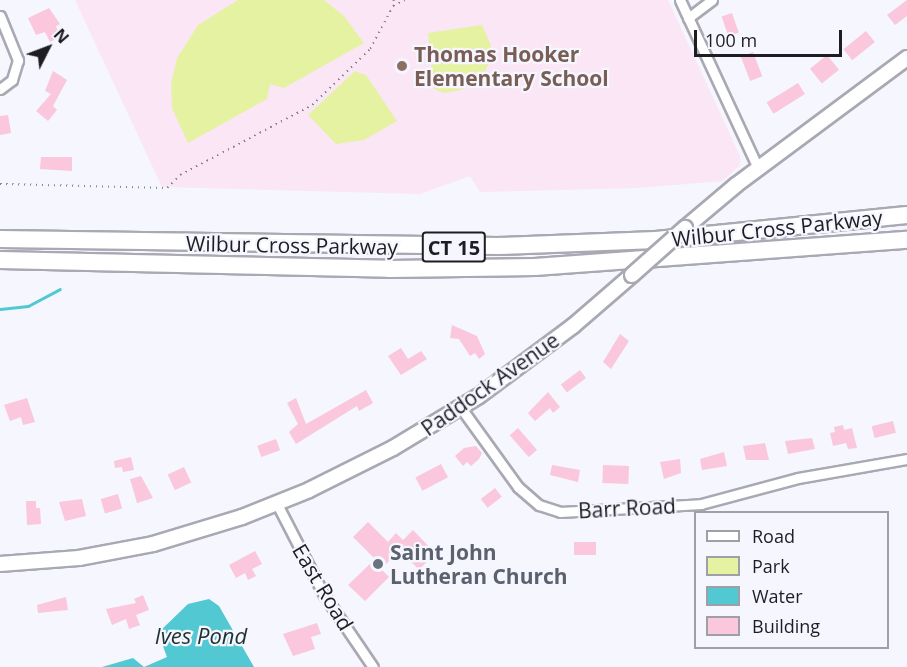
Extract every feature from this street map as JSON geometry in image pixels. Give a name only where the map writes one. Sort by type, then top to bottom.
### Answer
[{"type":"highway","name":"Wilbur Cross Parkway","points":[[0,239],[498,246],[678,238],[907,214]]},
{"type":"highway","name":"Wilbur Cross Parkway","points":[[0,260],[389,268],[524,267],[907,240]]},
{"type":"main road","name":"Paddock Avenue","points":[[0,564],[59,560],[124,550],[201,531],[277,504],[368,461],[461,408],[551,343],[758,168],[907,58]]},
{"type":"street","points":[[680,0],[758,168]]},
{"type":"street","points":[[688,18],[712,0]]},
{"type":"street","points":[[0,16],[18,60],[12,80],[0,89]]},
{"type":"street","name":"Barr Road","points":[[461,408],[518,487],[539,505],[560,512],[701,504],[798,478],[907,459]]},
{"type":"street","name":"East Road","points":[[277,504],[324,595],[373,667]]},
{"type":"path","points":[[0,184],[167,188],[174,178],[312,105],[370,49],[394,0]]},
{"type":"path","points":[[393,6],[405,0]]},
{"type":"shaded area","name":"Thomas Hooker Elementary School","points":[[75,0],[668,0],[740,156],[740,165],[723,181],[638,188],[480,192],[470,176],[420,194],[162,187]]},
{"type":"green space","points":[[238,0],[324,0],[344,16],[364,43],[284,88],[270,84],[267,99],[188,143],[172,108],[171,84],[177,58],[198,25]]},
{"type":"green space","points":[[482,25],[491,45],[488,65],[483,75],[461,90],[444,93],[434,89],[428,33]]},
{"type":"green space","points":[[355,71],[366,75],[397,121],[364,140],[336,144],[308,115]]},
{"type":"water","name":"Ives Pond","points":[[209,599],[219,606],[254,667],[144,667],[167,657],[158,633],[188,604]]},
{"type":"water","points":[[133,658],[144,667],[102,667]]},
{"type":"building","points":[[907,0],[907,16],[895,25],[887,15]]},
{"type":"building","points":[[49,8],[60,24],[56,26],[60,37],[50,42],[45,32],[36,35],[28,18]]},
{"type":"building","points":[[732,13],[739,33],[728,36],[722,17]]},
{"type":"building","points":[[866,31],[875,42],[852,60],[843,49]]},
{"type":"building","points":[[753,52],[762,76],[750,81],[741,57]]},
{"type":"building","points":[[827,55],[839,70],[822,84],[810,69]]},
{"type":"building","points":[[53,71],[67,80],[53,106],[57,110],[48,121],[36,111],[51,94],[45,91]]},
{"type":"building","points":[[798,83],[805,94],[774,114],[767,103]]},
{"type":"building","points":[[8,115],[11,133],[0,135],[0,116]]},
{"type":"building","points":[[41,157],[72,157],[72,171],[40,169]]},
{"type":"building","points":[[452,325],[477,336],[485,354],[479,359],[475,353],[470,356],[459,339],[450,338]]},
{"type":"building","points":[[620,334],[629,341],[611,369],[603,362]]},
{"type":"building","points":[[401,348],[408,359],[421,351],[427,359],[401,375],[388,356]]},
{"type":"building","points":[[580,370],[586,378],[567,392],[561,384]]},
{"type":"building","points":[[366,390],[373,403],[359,411],[357,406],[296,444],[289,432],[298,424],[287,403],[296,398],[306,424]]},
{"type":"building","points":[[548,392],[560,407],[553,413],[550,408],[535,421],[528,413]]},
{"type":"building","points":[[27,398],[35,422],[23,425],[21,417],[10,421],[4,405]]},
{"type":"building","points":[[893,421],[896,433],[875,438],[872,426]]},
{"type":"building","points":[[843,425],[844,430],[852,428],[857,448],[848,449],[846,443],[833,446],[830,433],[835,432],[834,427]]},
{"type":"building","points":[[518,428],[537,450],[529,457],[510,435]]},
{"type":"building","points":[[812,438],[815,449],[788,454],[785,441]]},
{"type":"building","points":[[276,439],[280,450],[261,457],[257,446]]},
{"type":"building","points":[[765,443],[769,460],[746,460],[743,446]]},
{"type":"building","points":[[476,446],[482,453],[479,459],[471,466],[467,462],[463,466],[455,456],[464,448]]},
{"type":"building","points":[[724,452],[727,466],[702,470],[700,459]]},
{"type":"building","points":[[131,457],[134,470],[123,472],[122,467],[115,468],[114,461]]},
{"type":"building","points":[[680,459],[681,473],[664,479],[660,462]]},
{"type":"building","points":[[441,464],[448,477],[422,491],[415,478]]},
{"type":"building","points":[[552,465],[580,470],[578,482],[550,475]]},
{"type":"building","points":[[603,465],[629,466],[628,484],[602,483]]},
{"type":"building","points":[[184,467],[191,482],[175,490],[168,475]]},
{"type":"building","points":[[141,476],[153,498],[137,503],[130,479]]},
{"type":"building","points":[[495,488],[502,497],[488,508],[481,499]]},
{"type":"building","points":[[118,494],[122,508],[105,513],[101,499]]},
{"type":"building","points":[[82,499],[86,516],[65,521],[59,502]]},
{"type":"building","points":[[26,501],[36,501],[36,508],[40,508],[41,524],[27,525]]},
{"type":"building","name":"Saint John Lutheran Church","points":[[368,522],[388,542],[396,533],[403,540],[413,530],[435,553],[419,570],[400,550],[381,569],[389,577],[365,601],[348,585],[375,559],[353,537]]},
{"type":"building","points":[[574,542],[596,542],[596,555],[574,555]]},
{"type":"building","points":[[255,551],[262,564],[252,569],[256,576],[248,580],[245,573],[236,578],[229,565]]},
{"type":"building","points":[[143,595],[149,610],[136,615],[140,625],[129,629],[126,619],[112,625],[106,609],[136,603],[134,599]]},
{"type":"building","points":[[66,597],[68,610],[38,613],[37,605]]},
{"type":"building","points":[[317,623],[321,634],[311,637],[315,649],[293,656],[283,634]]},
{"type":"waterway","points":[[0,309],[28,306],[60,289]]},
{"type":"place","name":"Thomas Hooker Elementary School","points":[[402,66]]},
{"type":"place","name":"Saint John Lutheran Church","points":[[378,564]]}]
